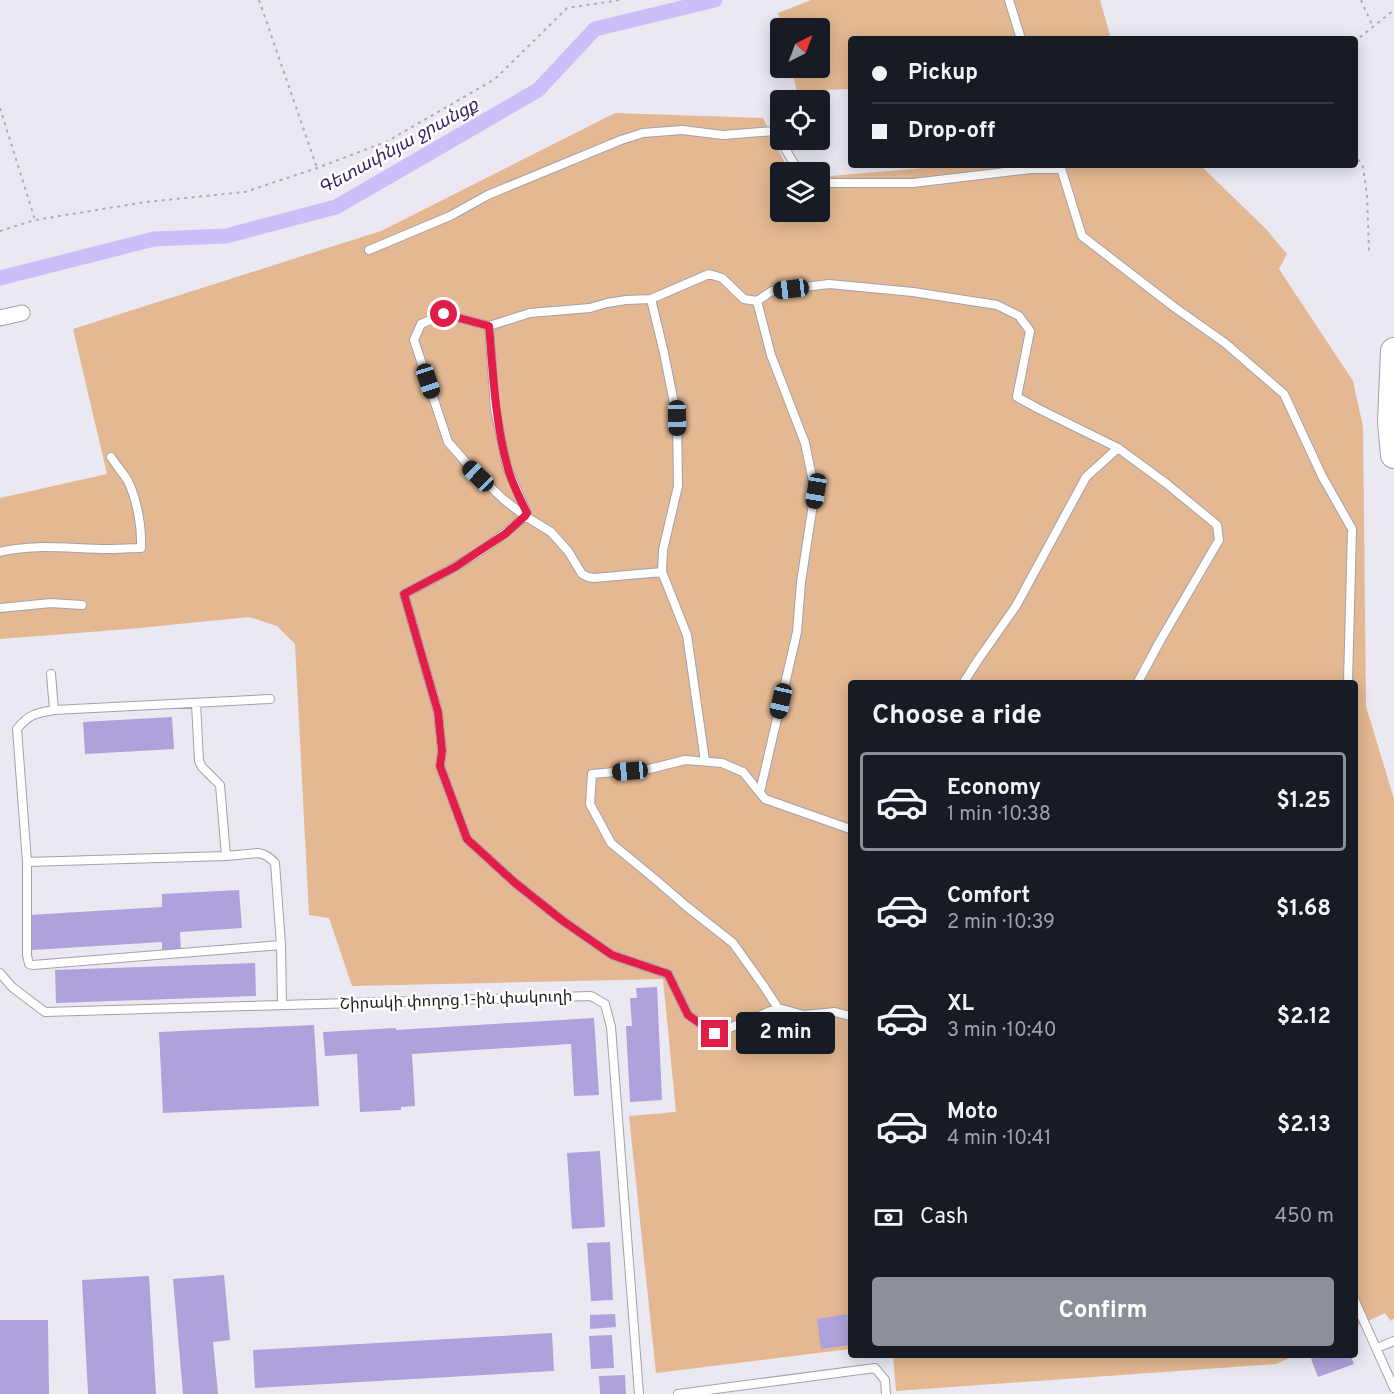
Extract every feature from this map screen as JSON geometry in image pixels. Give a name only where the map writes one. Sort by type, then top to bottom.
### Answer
[{"type":"highway","points":[[1394,351],[1391,422],[1394,455]]},
{"type":"street","points":[[0,318],[22,313]]},
{"type":"lane","points":[[1009,0],[1020,36]]},
{"type":"lane","points":[[369,250],[450,216],[488,195],[621,140],[644,133],[682,130],[723,135],[770,131]]},
{"type":"lane","points":[[830,183],[913,183],[1046,168]]},
{"type":"lane","points":[[1060,168],[1082,236],[1174,308],[1226,343],[1284,394],[1322,476],[1352,529],[1348,680]]},
{"type":"lane","points":[[662,572],[610,577],[588,577],[582,574],[568,552],[551,532],[525,516],[469,466],[448,442],[414,340],[421,324],[444,314],[489,326],[530,313],[590,308],[626,300],[651,299],[709,274],[722,278],[744,299],[757,301],[772,291],[829,284],[913,292],[997,305],[1019,316],[1030,331],[1017,397],[1118,447],[1216,525],[1219,540],[1139,680]]},
{"type":"lane","points":[[651,299],[677,418],[678,486],[663,550],[662,572],[687,635],[705,761]]},
{"type":"lane","points":[[757,301],[771,355],[805,443],[816,491],[801,582],[797,632],[760,792]]},
{"type":"lane","points":[[489,326],[495,409],[507,467],[527,513],[505,534],[455,567],[404,594],[438,712],[442,751],[440,766],[467,839],[514,882],[563,921],[612,955],[668,974],[688,1015],[715,1034],[778,1008],[804,1015],[835,1012],[848,1015]]},
{"type":"lane","points":[[965,680],[1016,606],[1086,477],[1118,447]]},
{"type":"lane","points":[[0,552],[53,546],[141,548],[142,531],[133,495],[128,480],[111,457]]},
{"type":"lane","points":[[0,608],[51,603],[82,605]]},
{"type":"lane","points":[[51,674],[54,711]]},
{"type":"lane","points":[[270,699],[54,711],[35,714],[25,719],[17,729],[27,862],[27,955],[29,964],[33,965],[281,945]]},
{"type":"lane","points":[[196,703],[199,761],[220,785],[226,856]]},
{"type":"lane","points":[[778,1008],[733,943],[611,843],[590,804],[592,774],[649,769],[685,760],[722,763],[743,772],[765,799],[848,828]]},
{"type":"lane","points":[[27,862],[263,853],[275,863],[281,945],[282,1005]]},
{"type":"lane","name":"Շիրակի փողոց 1-ին փակուղի","points":[[0,973],[12,987],[45,1012],[591,996],[605,1004],[611,1027],[639,1394]]},
{"type":"lane","points":[[1358,1308],[1394,1388]]},
{"type":"lane","points":[[1377,1348],[1394,1341]]},
{"type":"lane","points":[[678,1394],[876,1368],[885,1380],[886,1394]]},
{"type":"path","points":[[259,0],[317,168]]},
{"type":"path","points":[[0,231],[35,220],[146,202],[245,192],[317,168],[388,141],[495,79],[567,8],[620,0]]},
{"type":"path","points":[[1361,0],[1373,27]]},
{"type":"path","points":[[1358,39],[1394,10]]},
{"type":"path","points":[[0,108],[35,220]]},
{"type":"path","points":[[1358,159],[1363,167],[1367,195],[1369,251]]},
{"type":"shaded area","points":[[811,0],[1100,0],[1110,36],[848,36],[848,89],[797,90],[794,78],[830,78],[830,18],[779,18],[778,13]]},
{"type":"shaded area","points":[[615,113],[763,118],[770,133],[770,150],[778,150],[784,162],[770,162],[770,222],[830,222],[830,176],[924,168],[1203,168],[1266,229],[1287,254],[1279,269],[1353,381],[1363,427],[1366,706],[1394,799],[1394,1318],[1391,1321],[1385,1313],[1358,1326],[1358,680],[848,680],[848,1349],[656,1373],[629,1116],[676,1112],[663,979],[352,986],[329,918],[309,915],[295,644],[277,626],[249,617],[0,639],[0,498],[107,474],[73,329],[381,231]]},
{"type":"shaded area","points":[[893,1358],[1289,1358],[1276,1364],[896,1391]]},
{"type":"building","points":[[172,717],[174,749],[85,754],[83,722]]},
{"type":"building","points":[[239,890],[242,928],[180,932],[181,952],[162,953],[162,942],[32,950],[29,915],[162,907],[162,894]]},
{"type":"building","points":[[255,963],[256,996],[56,1003],[55,970]]},
{"type":"building","points":[[657,987],[662,1100],[630,1102],[626,1026],[632,1026],[630,998],[637,998],[636,988]]},
{"type":"building","points":[[594,1018],[599,1095],[574,1096],[571,1044],[412,1054],[415,1106],[401,1107],[401,1110],[360,1112],[357,1054],[325,1056],[323,1032]]},
{"type":"building","points":[[314,1025],[319,1106],[163,1113],[159,1032]]},
{"type":"building","points":[[600,1151],[605,1227],[572,1229],[567,1153]]},
{"type":"building","points":[[610,1242],[613,1300],[591,1301],[587,1243]]},
{"type":"building","points":[[224,1275],[230,1340],[213,1342],[218,1394],[183,1394],[173,1279]]},
{"type":"building","points":[[149,1276],[156,1394],[88,1394],[82,1280]]},
{"type":"building","points":[[615,1314],[616,1327],[590,1329],[590,1315]]},
{"type":"building","points":[[847,1314],[848,1345],[821,1349],[817,1319]]},
{"type":"building","points":[[0,1320],[48,1320],[49,1394],[0,1394]]},
{"type":"building","points":[[552,1333],[554,1371],[255,1388],[253,1350]]},
{"type":"building","points":[[612,1335],[614,1368],[591,1369],[589,1336]]},
{"type":"building","points":[[1352,1358],[1354,1364],[1318,1377],[1311,1359]]},
{"type":"building","points":[[625,1375],[626,1394],[600,1394],[599,1376]]},
{"type":"waterway","name":"Գետափնյա ջրանցք","points":[[0,278],[154,239],[226,236],[336,207],[538,90],[595,29],[715,0]]},
{"type":"route","points":[[444,314],[489,326],[495,409],[507,467],[527,513],[505,534],[455,567],[404,594],[438,712],[442,751],[440,766],[467,839],[514,882],[563,921],[612,955],[668,974],[688,1015],[715,1034]]}]
